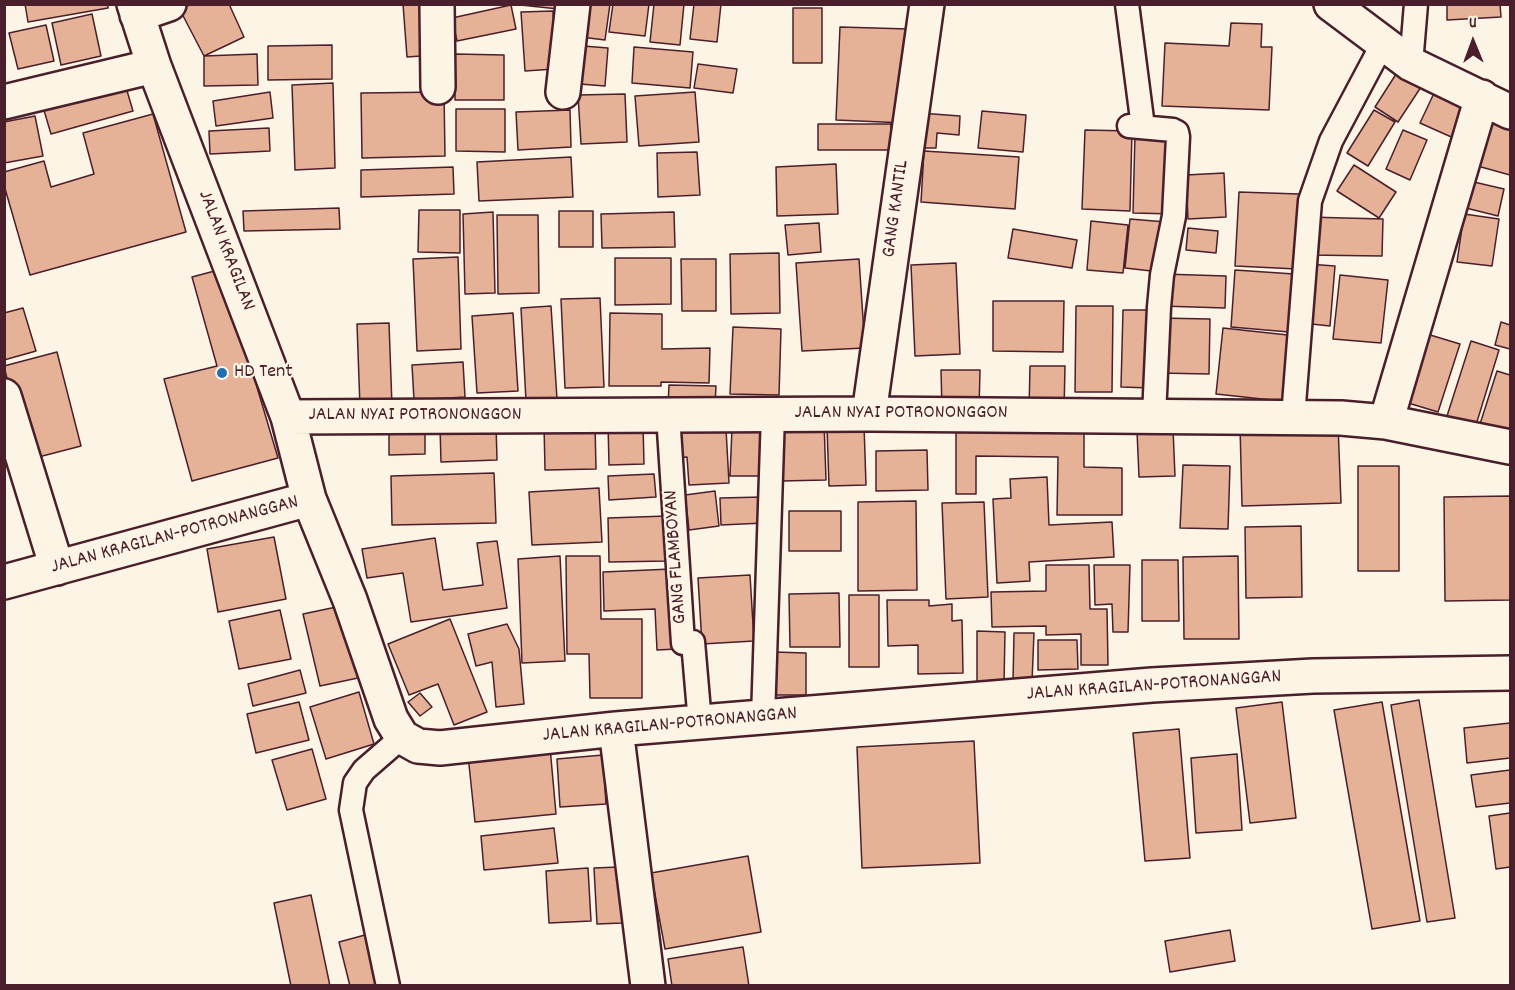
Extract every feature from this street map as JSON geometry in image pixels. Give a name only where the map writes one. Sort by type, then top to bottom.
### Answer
[{"type":"street","points":[[135,10],[168,4]]},
{"type":"street","points":[[437,4],[438,87]]},
{"type":"street","points":[[563,92],[573,4]]},
{"type":"street","name":"GANG KANTIL","points":[[869,414],[927,4]]},
{"type":"street","points":[[1330,4],[1411,64],[1510,112]]},
{"type":"street","name":"JALAN KRAGILAN","points":[[135,10],[154,66],[288,417],[309,499]]},
{"type":"street","points":[[4,102],[154,66]]},
{"type":"street","points":[[1386,422],[1482,97]]},
{"type":"street","points":[[4,396],[57,568]]},
{"type":"street","name":"JALAN NYAI POTRONONGGON","points":[[288,417],[773,414],[1293,417],[1386,422],[1510,447]]},
{"type":"street","name":"JALAN KRAGILAN-POTRONANGGAN","points":[[4,582],[309,499],[350,600],[391,719],[402,736],[418,746],[440,748],[616,729],[1163,685],[1313,676],[1510,673]]},
{"type":"street","points":[[616,729],[648,986]]},
{"type":"lane","points":[[1127,4],[1136,126],[1173,130],[1177,132],[1178,137],[1174,216],[1159,307],[1154,416]]},
{"type":"lane","points":[[1411,64],[1416,4]]},
{"type":"lane","points":[[1293,417],[1310,201],[1331,141],[1383,43]]},
{"type":"lane","points":[[763,717],[773,414]]},
{"type":"lane","name":"GANG FLAMBOYAN","points":[[668,415],[683,643],[693,642],[700,723]]},
{"type":"lane","points":[[388,986],[351,810],[356,783],[364,770],[402,736]]},
{"type":"building","points":[[25,4],[108,4],[108,8],[28,22]]},
{"type":"building","points":[[191,4],[229,4],[244,37],[204,56],[180,10]]},
{"type":"building","points":[[403,4],[432,4],[435,55],[407,57]]},
{"type":"building","points":[[511,4],[568,4],[568,10]]},
{"type":"building","points":[[577,4],[610,4],[605,40],[573,36]]},
{"type":"building","points":[[613,4],[649,4],[645,36],[609,32]]},
{"type":"building","points":[[654,4],[684,4],[680,45],[650,42]]},
{"type":"building","points":[[694,4],[721,4],[717,42],[690,39]]},
{"type":"building","points":[[1447,4],[1500,4],[1501,17],[1447,20]]},
{"type":"building","points":[[511,5],[516,29],[457,41],[452,18]]},
{"type":"building","points":[[793,8],[822,8],[822,63],[793,63]]},
{"type":"building","points":[[553,11],[555,69],[525,71],[521,12]]},
{"type":"building","points":[[92,14],[101,56],[61,65],[52,23]]},
{"type":"building","points":[[1231,23],[1262,24],[1261,47],[1272,47],[1269,110],[1162,106],[1165,43],[1229,46]]},
{"type":"building","points":[[46,25],[54,61],[18,69],[9,33]]},
{"type":"building","points":[[840,27],[909,29],[905,123],[836,120]]},
{"type":"building","points":[[332,45],[332,79],[268,80],[268,46]]},
{"type":"building","points":[[571,45],[608,48],[605,86],[567,83]]},
{"type":"building","points":[[634,47],[693,52],[690,88],[632,83]]},
{"type":"building","points":[[257,54],[258,85],[204,86],[204,56]]},
{"type":"building","points":[[455,54],[504,55],[504,100],[455,100]]},
{"type":"building","points":[[698,64],[737,69],[733,93],[694,88]]},
{"type":"building","points":[[1398,71],[1421,87],[1398,122],[1375,107]]},
{"type":"building","points":[[333,83],[335,168],[295,170],[292,85]]},
{"type":"building","points":[[125,84],[133,111],[51,134],[43,107]]},
{"type":"building","points":[[1435,91],[1473,108],[1458,140],[1420,123]]},
{"type":"building","points":[[270,92],[273,118],[216,126],[213,101]]},
{"type":"building","points":[[444,92],[445,156],[362,158],[361,93]]},
{"type":"building","points":[[695,92],[699,142],[639,146],[635,96]]},
{"type":"building","points":[[625,94],[627,142],[581,144],[578,95]]},
{"type":"building","points":[[456,109],[505,109],[505,152],[456,151]]},
{"type":"building","points":[[570,110],[571,147],[518,150],[516,112]]},
{"type":"building","points":[[1374,110],[1395,122],[1368,166],[1347,153]]},
{"type":"building","points":[[982,111],[1026,115],[1023,152],[978,148]]},
{"type":"building","points":[[920,113],[960,116],[959,135],[937,133],[936,148],[918,148]]},
{"type":"building","points":[[153,114],[186,232],[30,275],[4,185],[4,172],[44,161],[51,187],[94,174],[83,133]]},
{"type":"building","points":[[1488,114],[1510,120],[1510,175],[1474,165]]},
{"type":"building","points":[[35,116],[43,156],[4,163],[4,122]]},
{"type":"building","points":[[818,124],[891,124],[891,150],[818,150]]},
{"type":"building","points":[[269,128],[270,151],[210,154],[209,131]]},
{"type":"building","points":[[1085,130],[1132,131],[1130,211],[1082,209]]},
{"type":"building","points":[[1403,130],[1427,140],[1410,180],[1386,169]]},
{"type":"building","points":[[1135,134],[1176,135],[1174,214],[1133,213]]},
{"type":"building","points":[[924,151],[1019,157],[1015,209],[921,202]]},
{"type":"building","points":[[697,152],[700,195],[658,197],[657,153]]},
{"type":"building","points":[[571,157],[573,197],[479,201],[477,162]]},
{"type":"building","points":[[836,164],[838,214],[777,216],[776,167]]},
{"type":"building","points":[[1354,165],[1396,192],[1379,218],[1337,191]]},
{"type":"building","points":[[453,167],[454,194],[361,197],[361,170]]},
{"type":"building","points":[[1224,173],[1226,217],[1188,219],[1186,175]]},
{"type":"building","points":[[1461,179],[1504,189],[1498,216],[1454,205]]},
{"type":"building","points":[[1239,192],[1299,194],[1297,269],[1235,266]]},
{"type":"building","points":[[339,208],[340,229],[244,231],[243,211]]},
{"type":"building","points":[[419,210],[460,210],[460,253],[418,252]]},
{"type":"building","points":[[559,211],[593,211],[593,247],[559,247]]},
{"type":"building","points":[[493,212],[495,293],[465,294],[463,214]]},
{"type":"building","points":[[674,212],[675,247],[602,248],[601,214]]},
{"type":"building","points":[[1464,214],[1499,219],[1492,266],[1457,262]]},
{"type":"building","points":[[497,215],[538,215],[539,293],[498,294]]},
{"type":"building","points":[[1308,217],[1383,219],[1382,256],[1307,255]]},
{"type":"building","points":[[1130,219],[1166,222],[1160,272],[1125,268]]},
{"type":"building","points":[[1091,221],[1128,225],[1123,273],[1087,270]]},
{"type":"building","points":[[819,223],[821,252],[788,255],[785,225]]},
{"type":"building","points":[[1188,228],[1218,231],[1216,253],[1186,250]]},
{"type":"building","points":[[1013,229],[1077,240],[1072,268],[1008,258]]},
{"type":"building","points":[[779,253],[780,313],[731,314],[730,254]]},
{"type":"building","points":[[458,257],[461,349],[417,351],[413,259]]},
{"type":"building","points":[[615,258],[671,258],[671,304],[615,305]]},
{"type":"building","points":[[681,259],[716,259],[716,311],[682,311]]},
{"type":"building","points":[[859,259],[865,348],[802,351],[796,263]]},
{"type":"building","points":[[956,263],[960,354],[915,356],[911,265]]},
{"type":"building","points":[[1307,264],[1335,266],[1330,326],[1302,323]]},
{"type":"building","name":"HD Tent","points":[[222,269],[278,458],[192,481],[164,379],[217,366],[192,277]]},
{"type":"building","points":[[1235,270],[1294,274],[1289,332],[1231,327]]},
{"type":"building","points":[[1163,274],[1226,276],[1225,308],[1162,306]]},
{"type":"building","points":[[1340,275],[1388,280],[1381,343],[1333,339]]},
{"type":"building","points":[[600,298],[604,387],[565,388],[561,299]]},
{"type":"building","points":[[993,301],[1064,301],[1063,352],[993,351]]},
{"type":"building","points":[[551,306],[557,399],[526,401],[521,308]]},
{"type":"building","points":[[1076,306],[1113,306],[1112,392],[1075,392]]},
{"type":"building","points":[[23,308],[36,351],[4,360],[4,313]]},
{"type":"building","points":[[1123,310],[1152,310],[1151,388],[1121,387]]},
{"type":"building","points":[[513,313],[518,391],[477,393],[472,316]]},
{"type":"building","points":[[610,313],[662,314],[662,349],[710,348],[709,383],[661,382],[661,386],[609,386]]},
{"type":"building","points":[[1159,318],[1210,319],[1209,374],[1158,373]]},
{"type":"building","points":[[1501,322],[1510,325],[1510,349],[1495,345]]},
{"type":"building","points":[[389,323],[392,406],[360,407],[357,324]]},
{"type":"building","points":[[733,327],[781,329],[779,395],[730,394]]},
{"type":"building","points":[[1223,328],[1297,336],[1290,402],[1216,394]]},
{"type":"building","points":[[1417,331],[1460,344],[1438,412],[1395,399]]},
{"type":"building","points":[[1471,341],[1499,350],[1476,425],[1447,416]]},
{"type":"building","points":[[57,352],[81,446],[27,460],[4,366]]},
{"type":"building","points":[[463,362],[465,397],[414,400],[412,365]]},
{"type":"building","points":[[1030,366],[1065,366],[1064,410],[1029,410]]},
{"type":"building","points":[[941,370],[980,370],[979,411],[942,411]]},
{"type":"building","points":[[1497,371],[1510,375],[1510,434],[1480,424]]},
{"type":"building","points":[[669,385],[716,386],[715,405],[668,405]]},
{"type":"building","points":[[671,420],[726,429],[729,483],[689,485],[687,457],[673,458]]},
{"type":"building","points":[[824,422],[826,480],[781,481],[779,423]]},
{"type":"building","points":[[496,424],[497,460],[441,462],[440,427]]},
{"type":"building","points":[[608,424],[643,424],[644,464],[609,465]]},
{"type":"building","points":[[1338,424],[1341,503],[1242,506],[1240,426]]},
{"type":"building","points":[[595,425],[596,469],[545,470],[544,426]]},
{"type":"building","points":[[864,425],[866,485],[829,486],[827,427]]},
{"type":"building","points":[[732,428],[771,428],[770,476],[730,476]]},
{"type":"building","points":[[1173,429],[1175,476],[1139,477],[1137,431]]},
{"type":"building","points":[[389,430],[425,430],[425,454],[389,455]]},
{"type":"building","points":[[956,431],[1084,431],[1084,467],[1122,468],[1122,515],[1057,515],[1058,457],[976,456],[976,494],[956,494]]},
{"type":"building","points":[[927,450],[928,490],[876,491],[876,451]]},
{"type":"building","points":[[1183,465],[1230,466],[1228,529],[1180,528]]},
{"type":"building","points":[[1358,466],[1399,466],[1399,571],[1358,571]]},
{"type":"building","points":[[494,473],[496,523],[392,525],[391,476]]},
{"type":"building","points":[[654,474],[656,497],[609,500],[608,476]]},
{"type":"building","points":[[1047,477],[1049,525],[1112,522],[1114,557],[1029,562],[1030,581],[997,583],[993,499],[1011,498],[1010,479]]},
{"type":"building","points":[[599,488],[602,542],[532,545],[529,492]]},
{"type":"building","points":[[715,491],[719,526],[689,530],[685,495]]},
{"type":"building","points":[[1510,496],[1510,600],[1445,601],[1444,497]]},
{"type":"building","points":[[763,497],[764,523],[721,525],[720,498]]},
{"type":"building","points":[[916,501],[917,590],[858,591],[858,502]]},
{"type":"building","points":[[984,502],[988,597],[946,599],[942,503]]},
{"type":"building","points":[[789,511],[841,511],[841,551],[789,551]]},
{"type":"building","points":[[667,516],[668,561],[609,562],[608,518]]},
{"type":"building","points":[[1301,526],[1302,597],[1246,598],[1245,527]]},
{"type":"building","points":[[274,537],[286,599],[218,612],[207,549]]},
{"type":"building","points":[[435,538],[443,590],[483,585],[477,543],[497,541],[507,608],[411,622],[403,573],[367,578],[362,549]]},
{"type":"building","points":[[560,556],[565,661],[522,663],[518,559]]},
{"type":"building","points":[[566,556],[600,556],[601,619],[642,619],[642,698],[590,698],[589,654],[567,654]]},
{"type":"building","points":[[1238,556],[1239,639],[1184,639],[1183,557]]},
{"type":"building","points":[[1142,560],[1178,560],[1179,621],[1142,621]]},
{"type":"building","points":[[1046,565],[1089,565],[1090,609],[1107,609],[1108,665],[1081,665],[1081,634],[1046,635],[1046,626],[992,627],[991,592],[1046,591]]},
{"type":"building","points":[[1094,565],[1130,565],[1128,632],[1113,632],[1112,604],[1095,605]]},
{"type":"building","points":[[671,569],[677,649],[657,650],[655,609],[604,611],[603,572]]},
{"type":"building","points":[[750,575],[754,641],[702,644],[698,578]]},
{"type":"building","points":[[839,593],[840,647],[790,647],[789,594]]},
{"type":"building","points":[[849,595],[879,595],[879,667],[849,667]]},
{"type":"building","points":[[887,600],[929,600],[929,606],[952,604],[952,621],[962,620],[963,673],[918,674],[918,645],[888,646]]},
{"type":"building","points":[[341,606],[358,678],[320,686],[303,614]]},
{"type":"building","points":[[280,610],[291,659],[239,669],[229,621]]},
{"type":"building","points":[[450,619],[487,712],[454,725],[438,684],[409,695],[388,644]]},
{"type":"building","points":[[507,624],[519,649],[524,704],[496,707],[492,662],[476,666],[468,634]]},
{"type":"building","points":[[977,631],[1005,632],[1004,684],[977,684]]},
{"type":"building","points":[[1014,633],[1034,633],[1032,682],[1013,682]]},
{"type":"building","points":[[1038,640],[1077,640],[1078,669],[1038,670]]},
{"type":"building","points":[[774,652],[806,653],[806,695],[773,695]]},
{"type":"building","points":[[300,670],[306,693],[253,706],[248,684]]},
{"type":"building","points":[[359,692],[374,744],[326,759],[310,707]]},
{"type":"building","points":[[420,693],[432,707],[420,716],[408,702]]},
{"type":"building","points":[[1419,700],[1455,918],[1427,922],[1391,705]]},
{"type":"building","points":[[299,702],[309,740],[256,753],[247,714]]},
{"type":"building","points":[[1282,702],[1296,818],[1250,823],[1236,708]]},
{"type":"building","points":[[1382,702],[1420,921],[1372,929],[1334,710]]},
{"type":"building","points":[[1510,723],[1510,758],[1467,763],[1464,728]]},
{"type":"building","points":[[1179,729],[1190,858],[1145,861],[1133,733]]},
{"type":"building","points":[[974,741],[980,863],[862,868],[857,747]]},
{"type":"building","points":[[550,747],[556,814],[475,822],[468,755]]},
{"type":"building","points":[[312,749],[326,799],[287,810],[272,760]]},
{"type":"building","points":[[1237,754],[1242,830],[1196,833],[1191,758]]},
{"type":"building","points":[[603,755],[606,804],[560,807],[557,759]]},
{"type":"building","points":[[1510,770],[1510,803],[1476,807],[1471,775]]},
{"type":"building","points":[[1510,813],[1510,867],[1496,869],[1489,816]]},
{"type":"building","points":[[554,828],[558,863],[484,870],[481,836]]},
{"type":"building","points":[[748,856],[761,932],[665,949],[651,873]]},
{"type":"building","points":[[619,867],[622,923],[597,924],[594,868]]},
{"type":"building","points":[[588,868],[591,921],[549,923],[546,871]]},
{"type":"building","points":[[311,895],[330,986],[291,986],[274,903]]},
{"type":"building","points":[[1230,930],[1235,961],[1170,972],[1165,941]]},
{"type":"building","points":[[365,935],[378,986],[350,986],[339,942]]},
{"type":"building","points":[[743,947],[749,986],[672,986],[668,959]]},
{"type":"place","name":"HD Tent","points":[[222,373]]}]
